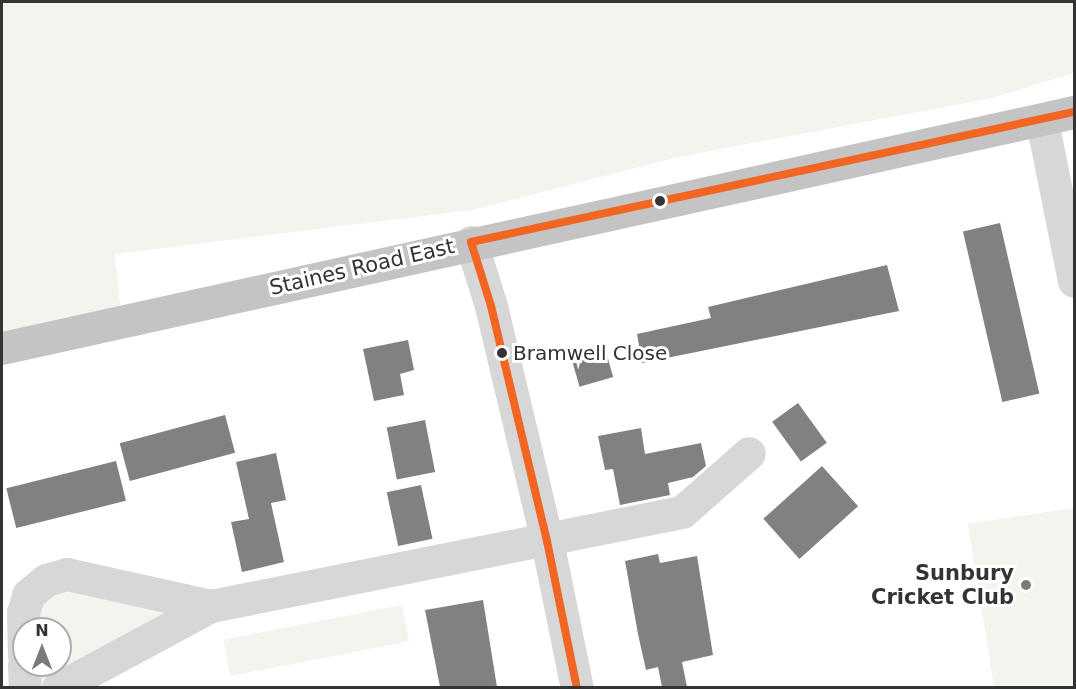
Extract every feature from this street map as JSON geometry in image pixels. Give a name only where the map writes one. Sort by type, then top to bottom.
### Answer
[{"type":"highway","name":"Staines Road East","points":[[2,348],[471,242],[1042,121],[1074,112]]},
{"type":"street","points":[[1042,121],[1074,281]]},
{"type":"street","points":[[471,242],[491,306],[547,541],[577,687]]},
{"type":"street","points":[[58,687],[211,606],[547,541],[682,512],[749,453]]},
{"type":"street","points":[[23,617],[28,595],[46,580],[67,574],[211,606]]},
{"type":"shaded area","points":[[2,2],[1074,2],[1074,73],[992,98],[678,157],[472,210],[115,254],[122,323],[2,348]]},
{"type":"shaded area","name":"Sunbury Cricket Club","points":[[1074,508],[1074,687],[994,687],[968,524]]},
{"type":"shaded area","points":[[46,580],[211,606],[58,688],[25,687],[25,677],[72,677],[72,617],[29,617]]},
{"type":"shaded area","points":[[402,605],[409,641],[230,676],[223,640]]},
{"type":"building","points":[[1000,223],[1039,394],[1002,402],[963,232]]},
{"type":"building","points":[[887,265],[899,311],[642,363],[637,334],[711,318],[708,307]]},
{"type":"building","points":[[408,340],[414,370],[400,374],[404,395],[374,401],[363,349]]},
{"type":"building","points":[[606,352],[613,377],[580,387],[572,362]]},
{"type":"building","points":[[798,403],[827,443],[801,461],[772,422]]},
{"type":"building","points":[[225,415],[235,453],[130,481],[120,443]]},
{"type":"building","points":[[425,420],[435,472],[397,479],[387,427]]},
{"type":"building","points":[[641,428],[645,454],[701,443],[706,466],[693,477],[668,483],[670,495],[620,505],[613,469],[605,470],[598,436]]},
{"type":"building","points":[[276,453],[286,500],[271,503],[284,562],[242,572],[231,522],[249,519],[236,462]]},
{"type":"building","points":[[116,461],[126,501],[16,528],[6,488]]},
{"type":"building","points":[[822,466],[858,506],[799,559],[763,519]]},
{"type":"building","points":[[421,485],[432,539],[398,546],[387,492]]},
{"type":"building","points":[[658,554],[660,563],[697,556],[713,655],[682,662],[687,687],[662,687],[658,667],[646,670],[638,634],[625,561]]},
{"type":"building","points":[[483,600],[497,687],[440,687],[425,610]]},
{"type":"transit line","points":[[471,242],[1074,112]]},
{"type":"transit line","points":[[471,242],[491,306],[547,541],[577,688]]},
{"type":"place","name":"Bramwell Close","points":[[502,353]]},
{"type":"place","name":"Sunbury Cricket Club","points":[[1026,585]]}]
